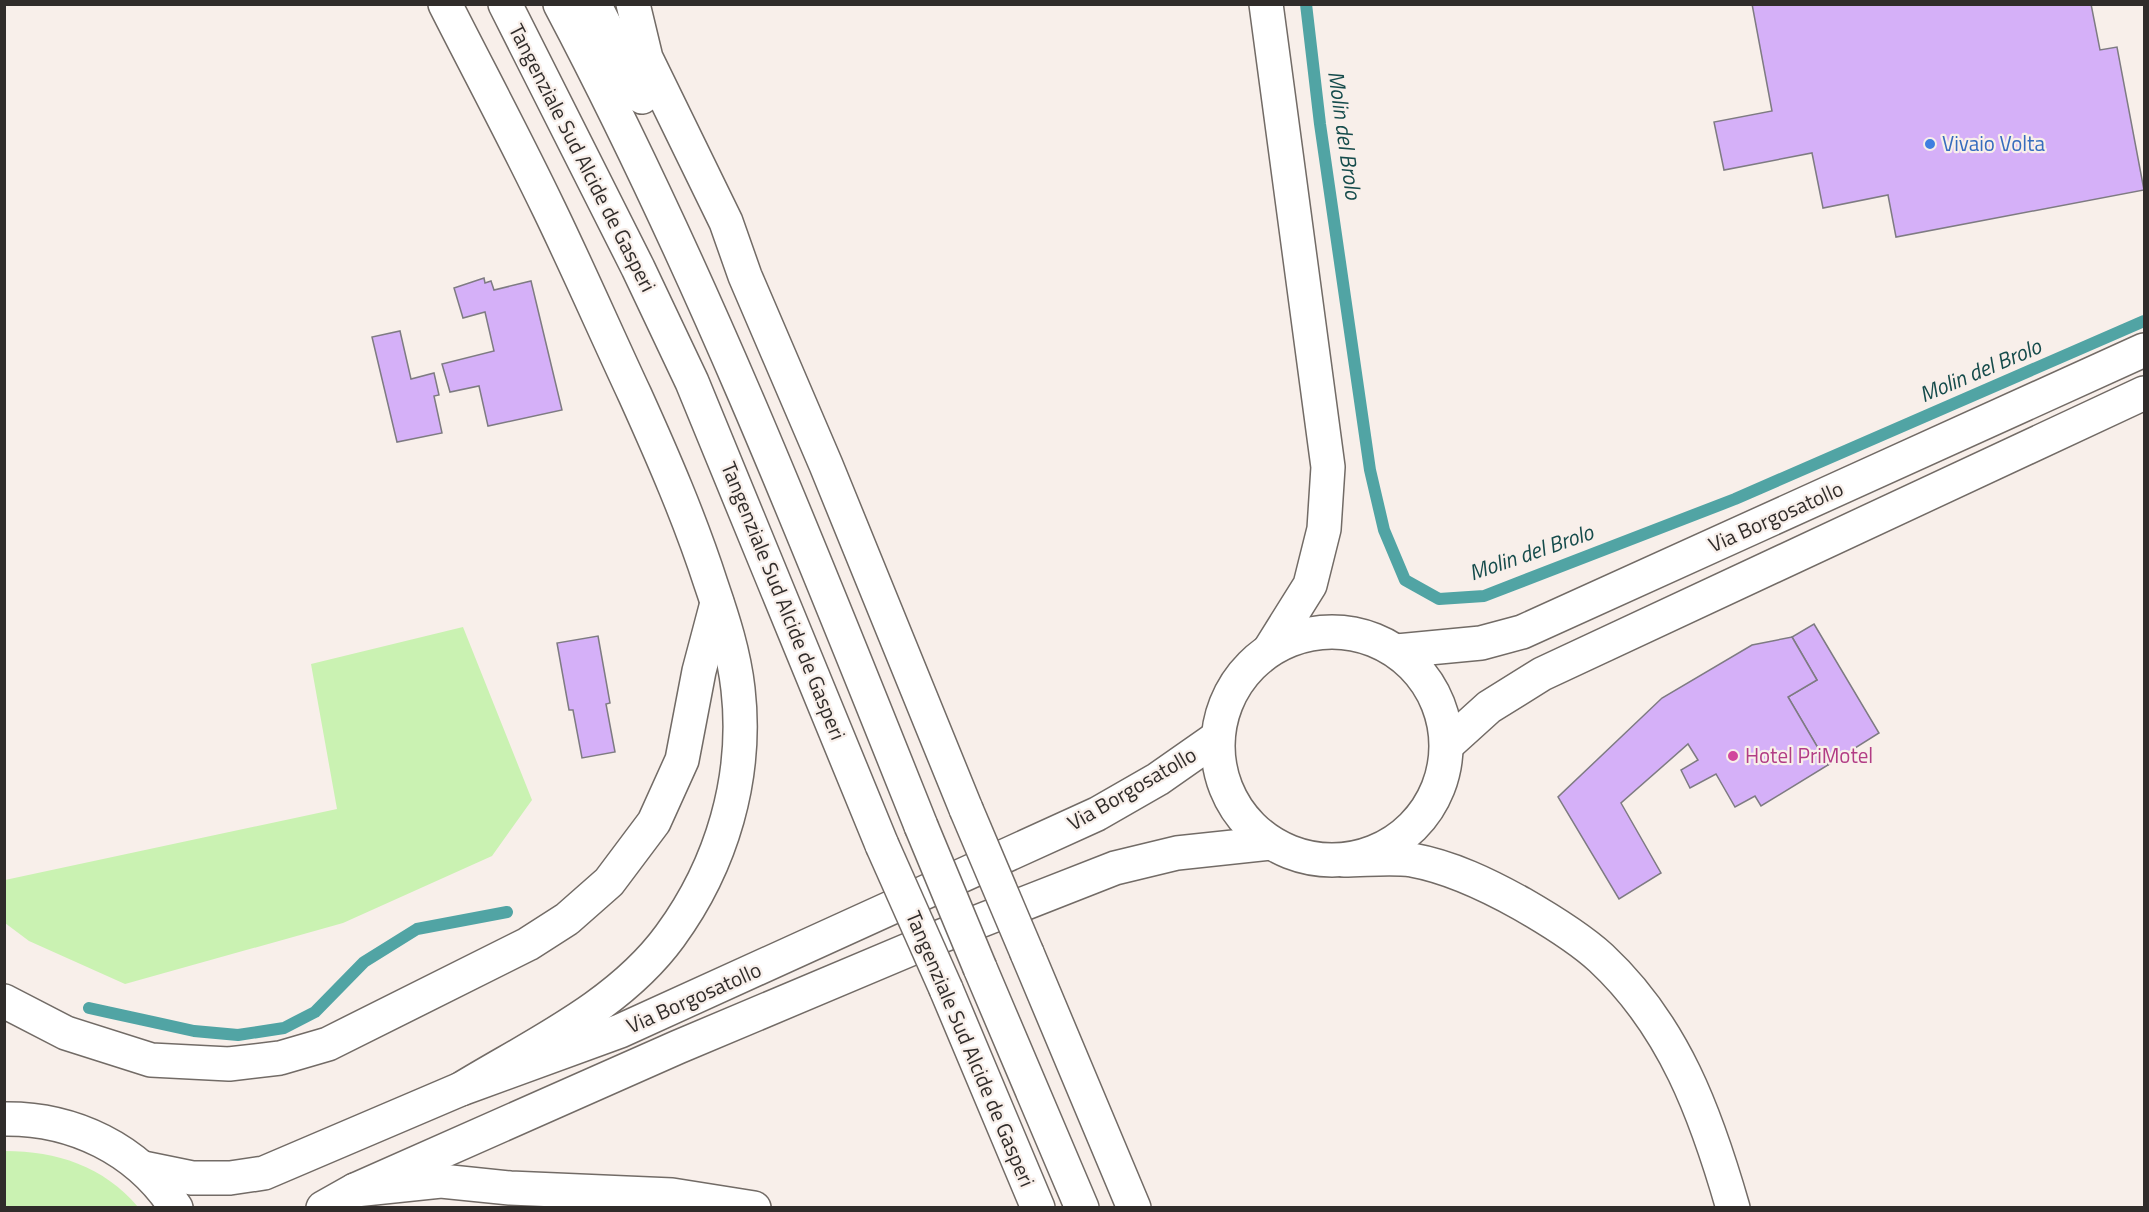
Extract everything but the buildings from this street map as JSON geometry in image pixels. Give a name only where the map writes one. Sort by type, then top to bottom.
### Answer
[{"type":"main road","points":[[445,4],[549,209],[676,485],[717,603],[732,656],[738,688],[741,733],[737,777],[728,820],[713,861],[694,901],[669,938],[640,971],[607,1000],[460,1089]]},
{"type":"main road","name":"Tangenziale Sud Alcide de Gasperi","points":[[505,4],[638,268],[692,382],[882,844],[1038,1208]]},
{"type":"main road","name":"Tangenziale Sud Alcide de Gasperi","points":[[560,4],[605,90],[777,468],[921,826],[1082,1208]]},
{"type":"main road","points":[[594,4],[710,234],[746,276]]},
{"type":"main road","points":[[633,4],[646,58],[726,222],[746,276],[831,476],[966,808],[1134,1208]]},
{"type":"main road","points":[[1266,4],[1328,467],[1324,529],[1310,585],[1270,649]]},
{"type":"main road","name":"Via Borgosatollo","points":[[1397,651],[1481,643],[1522,632],[2145,350]]},
{"type":"main road","name":"Via Borgosatollo","points":[[1447,745],[1489,707],[1542,674],[2145,393]]},
{"type":"main road","points":[[4,1001],[66,1033],[151,1060],[240,1063],[280,1058],[328,1044],[528,944],[567,919],[609,882],[654,822],[682,760],[699,671],[717,603]]},
{"type":"main road","name":"Via Borgosatollo","points":[[1334,631],[1367,636],[1397,651],[1418,669],[1433,692],[1443,717],[1447,745],[1440,786],[1418,822],[1385,848],[1344,860],[1319,860],[1294,854],[1271,843],[1247,823],[1229,797],[1220,768],[1218,737],[1226,702],[1244,672],[1270,649],[1300,635],[1334,631]]},
{"type":"main road","name":"Via Borgosatollo","points":[[143,1168],[192,1178],[230,1178],[264,1173],[460,1089],[620,1031],[1097,814],[1158,779],[1218,737]]},
{"type":"main road","name":"Via Borgosatollo","points":[[323,1208],[355,1190],[678,1047],[939,937],[1115,868],[1177,853],[1271,843]]},
{"type":"main road","points":[[1344,860],[1411,860],[1454,871],[1498,891],[1534,912],[1600,957],[1647,1008],[1684,1071],[1713,1136],[1733,1208]]},
{"type":"main road","points":[[12,1115],[60,1124],[90,1134],[118,1149],[143,1168],[176,1208]]},
{"type":"main road","points":[[355,1190],[441,1182],[510,1188],[672,1195],[754,1208]]},
{"type":"green space","points":[[463,627],[532,800],[492,856],[343,923],[125,984],[29,941],[5,923],[5,880],[337,809],[311,664]]},
{"type":"green space","points":[[5,1151],[43,1154],[78,1164],[110,1181],[138,1207],[5,1207]]},
{"type":"waterway","name":"Molin del Brolo","points":[[1306,4],[1320,124],[1370,470],[1384,530],[1405,580],[1439,599],[1484,596],[1735,499],[2144,321]]},
{"type":"waterway","name":"Molin del Brolo","points":[[89,1008],[194,1031],[238,1035],[284,1028],[315,1012],[364,962],[417,929],[507,912]]},
{"type":"place","name":"Vivaio Volta","points":[[1930,144]]},
{"type":"place","name":"Hotel PriMotel","points":[[1733,756]]}]
